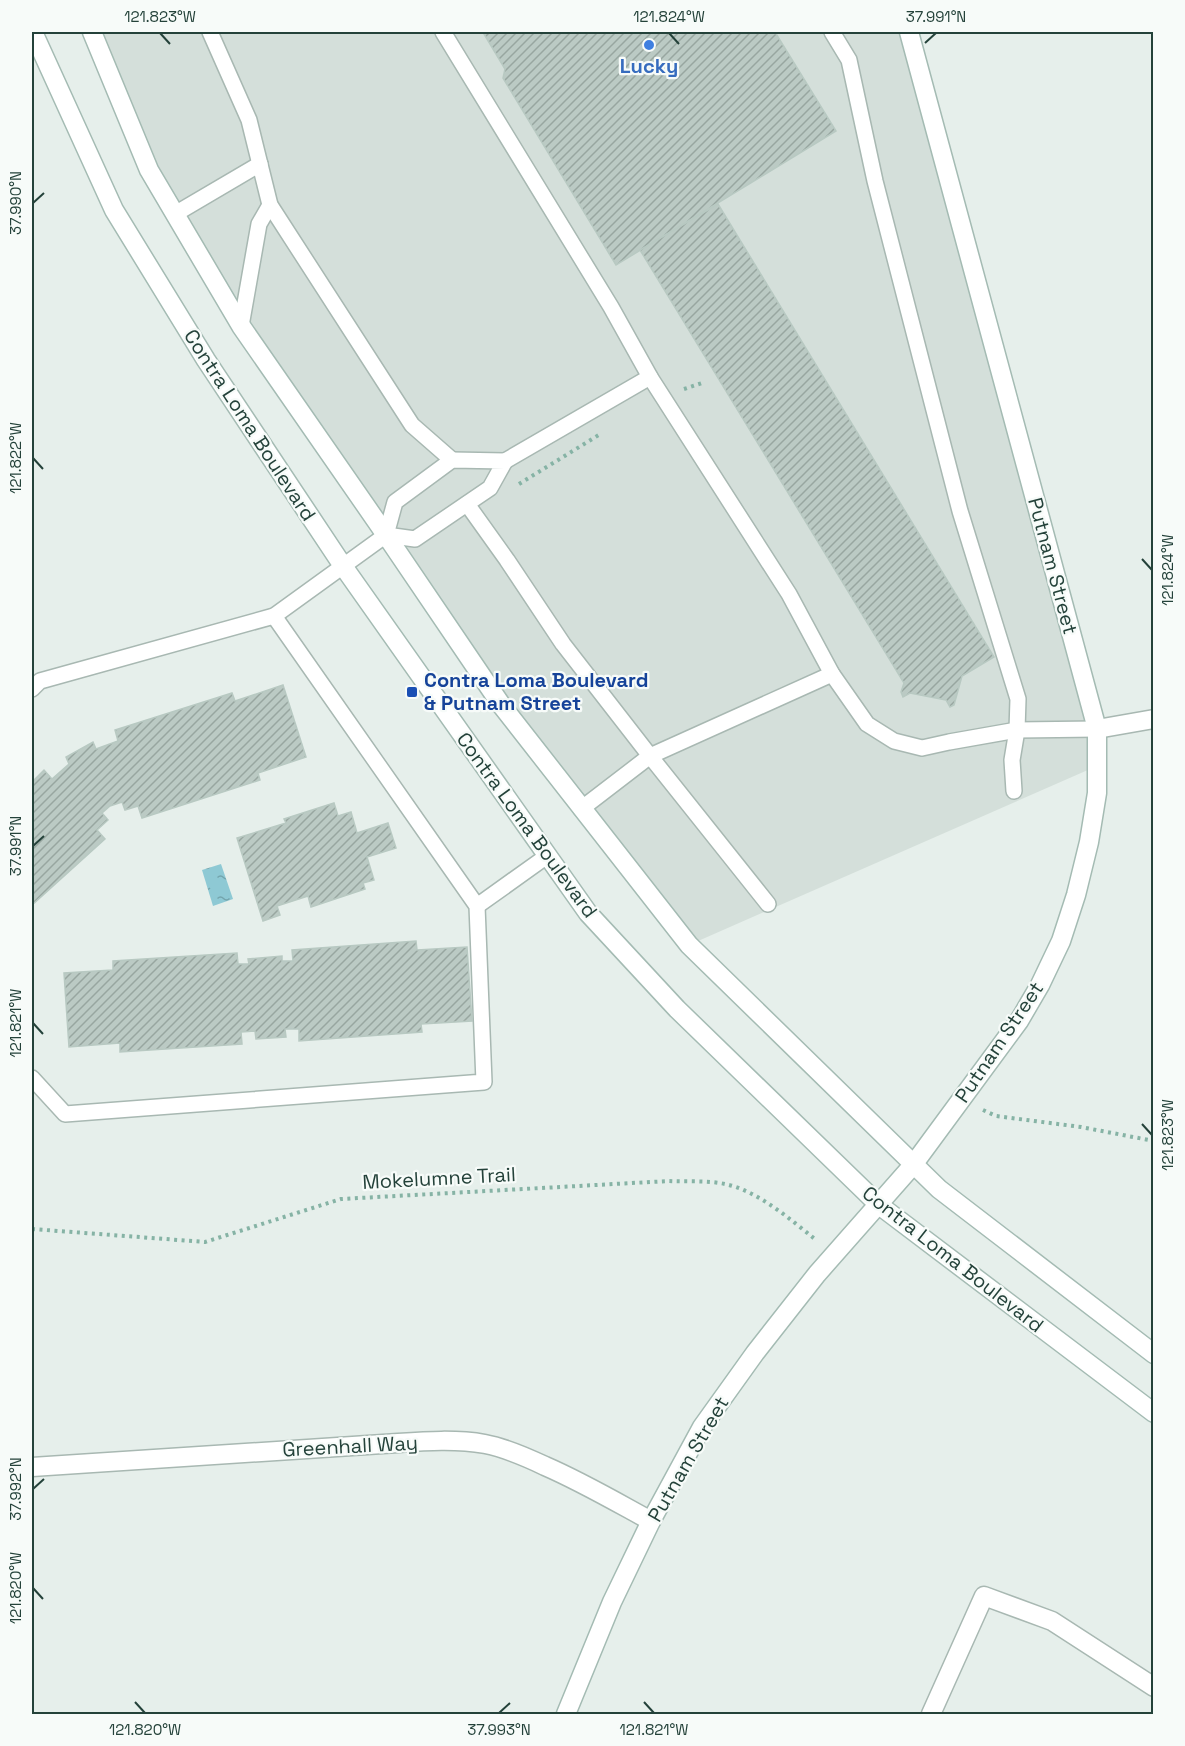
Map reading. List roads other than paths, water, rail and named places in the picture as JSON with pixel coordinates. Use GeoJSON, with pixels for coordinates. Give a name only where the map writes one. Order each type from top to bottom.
{"type":"FeatureCollection","features":[{"type":"Feature","properties":{"kind":"main road","name":"Contra Loma Boulevard"},"geometry":{"type":"LineString","coordinates":[[33,32],[114,210],[206,360],[343,566],[588,914],[677,1009],[879,1205],[1154,1413]]}},
{"type":"Feature","properties":{"kind":"main road"},"geometry":{"type":"LineString","coordinates":[[92,32],[149,170],[241,326],[502,706],[689,945],[939,1190],[1154,1354]]}},
{"type":"Feature","properties":{"kind":"main road","name":"Putnam Street"},"geometry":{"type":"LineString","coordinates":[[566,1714],[612,1602],[651,1521],[702,1427],[755,1353],[817,1274],[913,1165],[1019,1021],[1040,985],[1060,941],[1076,895],[1089,842],[1097,793],[1097,729],[909,32]]}},
{"type":"Feature","properties":{"kind":"main road"},"geometry":{"type":"LineString","coordinates":[[1097,729],[1154,719]]}},
{"type":"Feature","properties":{"kind":"main road","name":"Greenhall Way"},"geometry":{"type":"LineString","coordinates":[[32,1467],[398,1443],[462,1442],[484,1444],[532,1460],[574,1479],[651,1521]]}},
{"type":"Feature","properties":{"kind":"main road"},"geometry":{"type":"LineString","coordinates":[[931,1714],[984,1596],[1052,1621],[1154,1686]]}},
{"type":"Feature","properties":{"kind":"lane"},"geometry":{"type":"LineString","coordinates":[[210,32],[249,120],[270,205],[412,425],[452,460]]}},
{"type":"Feature","properties":{"kind":"lane"},"geometry":{"type":"LineString","coordinates":[[443,32],[611,306],[664,400],[789,594],[832,674],[867,724],[894,741],[922,748],[1017,730],[1097,729]]}},
{"type":"Feature","properties":{"kind":"lane"},"geometry":{"type":"LineString","coordinates":[[832,32],[849,60],[875,181],[960,511],[1018,699],[1017,730],[1012,760],[1014,790]]}},
{"type":"Feature","properties":{"kind":"lane"},"geometry":{"type":"LineString","coordinates":[[175,214],[260,164]]}},
{"type":"Feature","properties":{"kind":"lane"},"geometry":{"type":"LineString","coordinates":[[241,326],[259,224],[270,205]]}},
{"type":"Feature","properties":{"kind":"lane"},"geometry":{"type":"LineString","coordinates":[[386,535],[415,539],[490,488],[505,461],[650,377]]}},
{"type":"Feature","properties":{"kind":"lane"},"geometry":{"type":"LineString","coordinates":[[32,689],[40,681],[274,616],[386,535],[395,502],[452,460],[505,461]]}},
{"type":"Feature","properties":{"kind":"lane"},"geometry":{"type":"LineString","coordinates":[[466,504],[507,560],[563,644],[768,904]]}},
{"type":"Feature","properties":{"kind":"lane"},"geometry":{"type":"LineString","coordinates":[[32,1078],[65,1114],[484,1082],[477,906],[274,616]]}},
{"type":"Feature","properties":{"kind":"lane"},"geometry":{"type":"LineString","coordinates":[[581,809],[650,756],[832,674]]}},
{"type":"Feature","properties":{"kind":"lane"},"geometry":{"type":"LineString","coordinates":[[477,906],[548,856]]}},
{"type":"Feature","properties":{"kind":"water"},"geometry":{"type":"Polygon","coordinates":[[[221,864],[233,899],[213,906],[202,870],[221,864]]]}},
{"type":"Feature","properties":{"kind":"place","name":"Lucky"},"geometry":{"type":"Point","coordinates":[649,45]}},
{"type":"Feature","properties":{"kind":"place","name":"Contra Loma Boulevard & Putnam Street"},"geometry":{"type":"Point","coordinates":[412,692]}}]}
